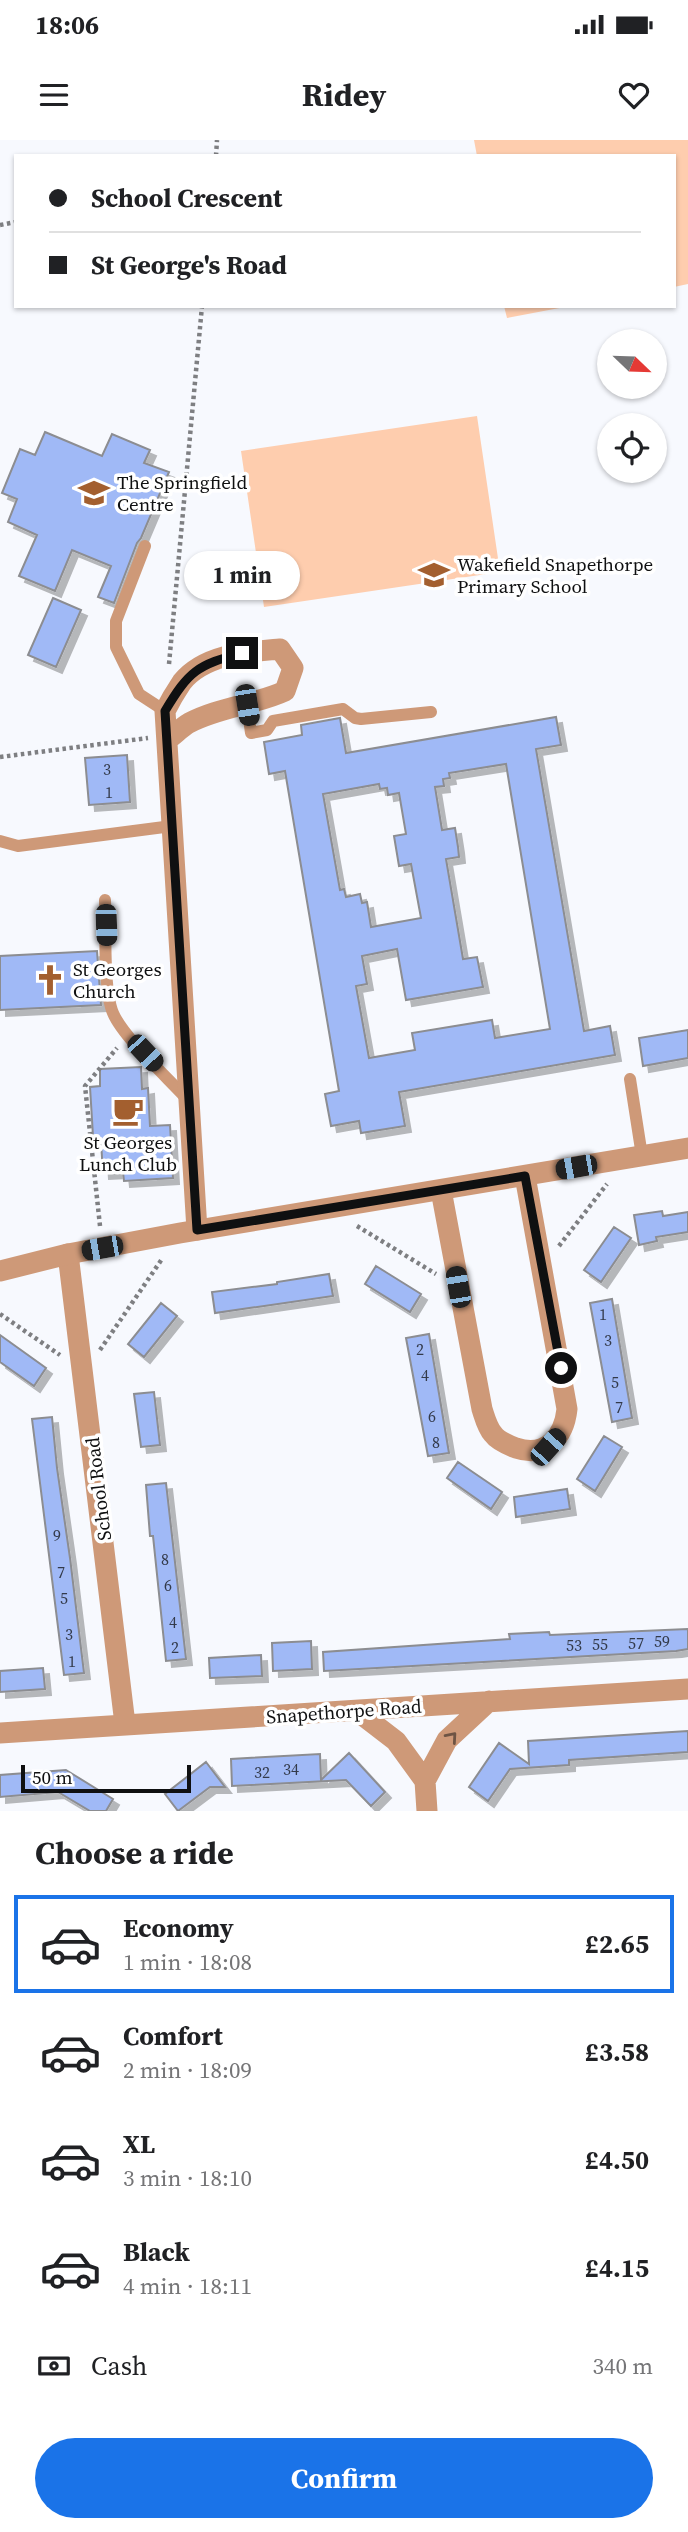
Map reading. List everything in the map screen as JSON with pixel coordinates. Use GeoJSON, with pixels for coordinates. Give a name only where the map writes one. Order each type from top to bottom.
{"type":"FeatureCollection","features":[{"type":"Feature","properties":{"kind":"street"},"geometry":{"type":"LineString","coordinates":[[167,738],[188,723],[264,701],[285,691],[293,668],[280,649],[242,653],[211,661],[184,680],[165,711],[197,1230]]}},
{"type":"Feature","properties":{"kind":"street"},"geometry":{"type":"LineString","coordinates":[[0,1271],[68,1254],[197,1230],[688,1148]]}},
{"type":"Feature","properties":{"kind":"street"},"geometry":{"type":"LineString","coordinates":[[441,1190],[487,1424],[494,1436],[506,1445],[532,1452],[548,1447],[559,1435],[566,1423],[567,1409],[525,1176]]}},
{"type":"Feature","properties":{"kind":"street","name":"School Road"},"geometry":{"type":"LineString","coordinates":[[68,1254],[125,1724]]}},
{"type":"Feature","properties":{"kind":"street","name":"Snapethorpe Road"},"geometry":{"type":"LineString","coordinates":[[0,1733],[688,1689]]}},
{"type":"Feature","properties":{"kind":"street"},"geometry":{"type":"LineString","coordinates":[[427,1811],[425,1781],[447,1740],[489,1701]]}},
{"type":"Feature","properties":{"kind":"street"},"geometry":{"type":"LineString","coordinates":[[357,1711],[396,1741],[425,1781]]}},
{"type":"Feature","properties":{"kind":"lane"},"geometry":{"type":"LineString","coordinates":[[145,546],[116,621],[116,648],[139,694],[165,711]]}},
{"type":"Feature","properties":{"kind":"lane"},"geometry":{"type":"LineString","coordinates":[[247,705],[251,733],[267,730],[273,721],[343,709],[361,719],[431,712]]}},
{"type":"Feature","properties":{"kind":"lane"},"geometry":{"type":"LineString","coordinates":[[0,841],[18,846],[172,826]]}},
{"type":"Feature","properties":{"kind":"lane"},"geometry":{"type":"LineString","coordinates":[[105,900],[109,999],[114,1014],[128,1035],[188,1100]]}},
{"type":"Feature","properties":{"kind":"lane"},"geometry":{"type":"LineString","coordinates":[[630,1079],[635,1157]]}},
{"type":"Feature","properties":{"kind":"path"},"geometry":{"type":"LineString","coordinates":[[169,666],[202,308]]}},
{"type":"Feature","properties":{"kind":"path"},"geometry":{"type":"LineString","coordinates":[[0,757],[167,738]]}},
{"type":"Feature","properties":{"kind":"path"},"geometry":{"type":"LineString","coordinates":[[102,1248],[85,1086],[128,1035]]}},
{"type":"Feature","properties":{"kind":"path"},"geometry":{"type":"LineString","coordinates":[[541,1268],[635,1157]]}},
{"type":"Feature","properties":{"kind":"path"},"geometry":{"type":"LineString","coordinates":[[330,1209],[458,1287]]}},
{"type":"Feature","properties":{"kind":"shaded area"},"geometry":{"type":"Polygon","coordinates":[[[474,140],[688,140],[688,284],[676,287],[676,154],[477,154],[474,140]]]}},
{"type":"Feature","properties":{"kind":"shaded area"},"geometry":{"type":"Polygon","coordinates":[[[504,308],[560,308],[507,318],[504,308]]]}},
{"type":"Feature","properties":{"kind":"shaded area"},"geometry":{"type":"Polygon","coordinates":[[[477,416],[500,572],[264,607],[241,451],[477,416]]]}},
{"type":"Feature","properties":{"kind":"building"},"geometry":{"type":"Polygon","coordinates":[[[45,432],[102,456],[112,434],[150,450],[144,463],[169,472],[114,603],[98,597],[111,566],[72,550],[55,591],[19,576],[37,535],[8,522],[17,499],[2,493],[20,449],[35,455],[45,432]]]}},
{"type":"Feature","properties":{"kind":"building"},"geometry":{"type":"Polygon","coordinates":[[[53,598],[81,610],[56,667],[28,655],[53,598]]]}},
{"type":"Feature","properties":{"kind":"building"},"geometry":{"type":"Polygon","coordinates":[[[556,717],[561,745],[536,749],[584,1031],[610,1026],[615,1055],[399,1092],[405,1126],[361,1133],[359,1121],[331,1126],[325,1094],[339,1091],[285,771],[269,774],[264,742],[302,735],[301,725],[340,718],[346,753],[556,717]],[[506,764],[449,773],[450,778],[443,779],[444,786],[435,787],[442,830],[455,828],[459,857],[446,859],[463,959],[477,957],[483,987],[406,1000],[397,949],[362,956],[367,984],[356,986],[369,1058],[415,1050],[412,1033],[492,1020],[495,1038],[550,1029],[506,764]],[[379,784],[323,794],[340,890],[344,889],[346,897],[360,894],[362,903],[367,902],[371,927],[421,918],[411,864],[399,866],[394,836],[406,834],[399,793],[388,795],[387,788],[380,789],[379,784]]]}},
{"type":"Feature","properties":{"kind":"building"},"geometry":{"type":"Polygon","coordinates":[[[127,755],[130,802],[89,805],[85,758],[127,755]]]}},
{"type":"Feature","properties":{"kind":"building","name":"St Georges Church"},"geometry":{"type":"Polygon","coordinates":[[[97,951],[101,1005],[0,1010],[0,956],[97,951]]]}},
{"type":"Feature","properties":{"kind":"building"},"geometry":{"type":"Polygon","coordinates":[[[688,1030],[688,1058],[643,1066],[639,1038],[688,1030]]]}},
{"type":"Feature","properties":{"kind":"building"},"geometry":{"type":"Polygon","coordinates":[[[141,1067],[142,1089],[148,1088],[150,1126],[170,1125],[173,1178],[124,1181],[123,1172],[103,1173],[101,1142],[93,1136],[90,1087],[100,1086],[100,1069],[141,1067]]]}},
{"type":"Feature","properties":{"kind":"building"},"geometry":{"type":"Polygon","coordinates":[[[662,1211],[663,1216],[688,1212],[688,1232],[656,1237],[657,1241],[639,1245],[634,1215],[662,1211]]]}},
{"type":"Feature","properties":{"kind":"building"},"geometry":{"type":"Polygon","coordinates":[[[614,1227],[631,1238],[601,1282],[584,1270],[614,1227]]]}},
{"type":"Feature","properties":{"kind":"building"},"geometry":{"type":"Polygon","coordinates":[[[376,1266],[421,1294],[410,1312],[365,1284],[376,1266]]]}},
{"type":"Feature","properties":{"kind":"building"},"geometry":{"type":"Polygon","coordinates":[[[329,1274],[333,1296],[215,1313],[212,1292],[329,1274]]]}},
{"type":"Feature","properties":{"kind":"building"},"geometry":{"type":"Polygon","coordinates":[[[612,1299],[632,1418],[612,1422],[590,1303],[612,1299]]]}},
{"type":"Feature","properties":{"kind":"building"},"geometry":{"type":"Polygon","coordinates":[[[161,1303],[177,1316],[144,1357],[128,1344],[161,1303]]]}},
{"type":"Feature","properties":{"kind":"building"},"geometry":{"type":"Polygon","coordinates":[[[429,1334],[449,1453],[428,1456],[406,1338],[429,1334]]]}},
{"type":"Feature","properties":{"kind":"building"},"geometry":{"type":"Polygon","coordinates":[[[0,1335],[46,1368],[34,1386],[0,1362],[0,1335]]]}},
{"type":"Feature","properties":{"kind":"building"},"geometry":{"type":"Polygon","coordinates":[[[154,1392],[160,1445],[141,1447],[134,1394],[154,1392]]]}},
{"type":"Feature","properties":{"kind":"building"},"geometry":{"type":"Polygon","coordinates":[[[52,1417],[84,1673],[64,1675],[32,1419],[52,1417]]]}},
{"type":"Feature","properties":{"kind":"building"},"geometry":{"type":"Polygon","coordinates":[[[604,1436],[622,1447],[595,1491],[577,1479],[604,1436]]]}},
{"type":"Feature","properties":{"kind":"building"},"geometry":{"type":"Polygon","coordinates":[[[458,1462],[502,1492],[491,1509],[447,1478],[458,1462]]]}},
{"type":"Feature","properties":{"kind":"building"},"geometry":{"type":"Polygon","coordinates":[[[166,1483],[186,1659],[166,1661],[146,1485],[166,1483]]]}},
{"type":"Feature","properties":{"kind":"building"},"geometry":{"type":"Polygon","coordinates":[[[567,1489],[570,1509],[516,1517],[514,1497],[567,1489]]]}},
{"type":"Feature","properties":{"kind":"building"},"geometry":{"type":"Polygon","coordinates":[[[688,1629],[688,1649],[676,1651],[324,1671],[323,1652],[510,1639],[509,1634],[549,1632],[550,1635],[688,1629]]]}},
{"type":"Feature","properties":{"kind":"building"},"geometry":{"type":"Polygon","coordinates":[[[311,1641],[312,1669],[273,1671],[272,1643],[311,1641]]]}},
{"type":"Feature","properties":{"kind":"building"},"geometry":{"type":"Polygon","coordinates":[[[261,1655],[262,1676],[210,1678],[209,1658],[261,1655]]]}},
{"type":"Feature","properties":{"kind":"building"},"geometry":{"type":"Polygon","coordinates":[[[43,1668],[45,1689],[0,1692],[0,1671],[43,1668]]]}},
{"type":"Feature","properties":{"kind":"building"},"geometry":{"type":"Polygon","coordinates":[[[688,1731],[688,1752],[569,1760],[569,1765],[510,1769],[488,1801],[469,1787],[499,1743],[529,1764],[528,1741],[688,1731]]]}},
{"type":"Feature","properties":{"kind":"building"},"geometry":{"type":"Polygon","coordinates":[[[349,1753],[385,1792],[371,1806],[346,1780],[232,1786],[231,1759],[320,1754],[321,1780],[349,1753]]]}},
{"type":"Feature","properties":{"kind":"building"},"geometry":{"type":"Polygon","coordinates":[[[206,1762],[225,1787],[210,1787],[178,1811],[165,1794],[206,1762]]]}},
{"type":"Feature","properties":{"kind":"building"},"geometry":{"type":"Polygon","coordinates":[[[66,1770],[113,1799],[106,1811],[90,1811],[58,1792],[0,1797],[0,1775],[66,1770]]]}},
{"type":"Feature","properties":{"kind":"place","name":"The Springfield Centre"},"geometry":{"type":"Point","coordinates":[94,493]}},
{"type":"Feature","properties":{"kind":"place","name":"Wakefield Snapethorpe Primary School"},"geometry":{"type":"Point","coordinates":[434,575]}},
{"type":"Feature","properties":{"kind":"place","name":"St Georges Church"},"geometry":{"type":"Point","coordinates":[50,980]}},
{"type":"Feature","properties":{"kind":"place","name":"St Georges Lunch Club"},"geometry":{"type":"Point","coordinates":[128,1111]}},
{"type":"Feature","properties":{"kind":"route"},"geometry":{"type":"LineString","coordinates":[[242,653],[211,661],[184,680],[165,711],[197,1230],[525,1176],[561,1368]]}}]}
